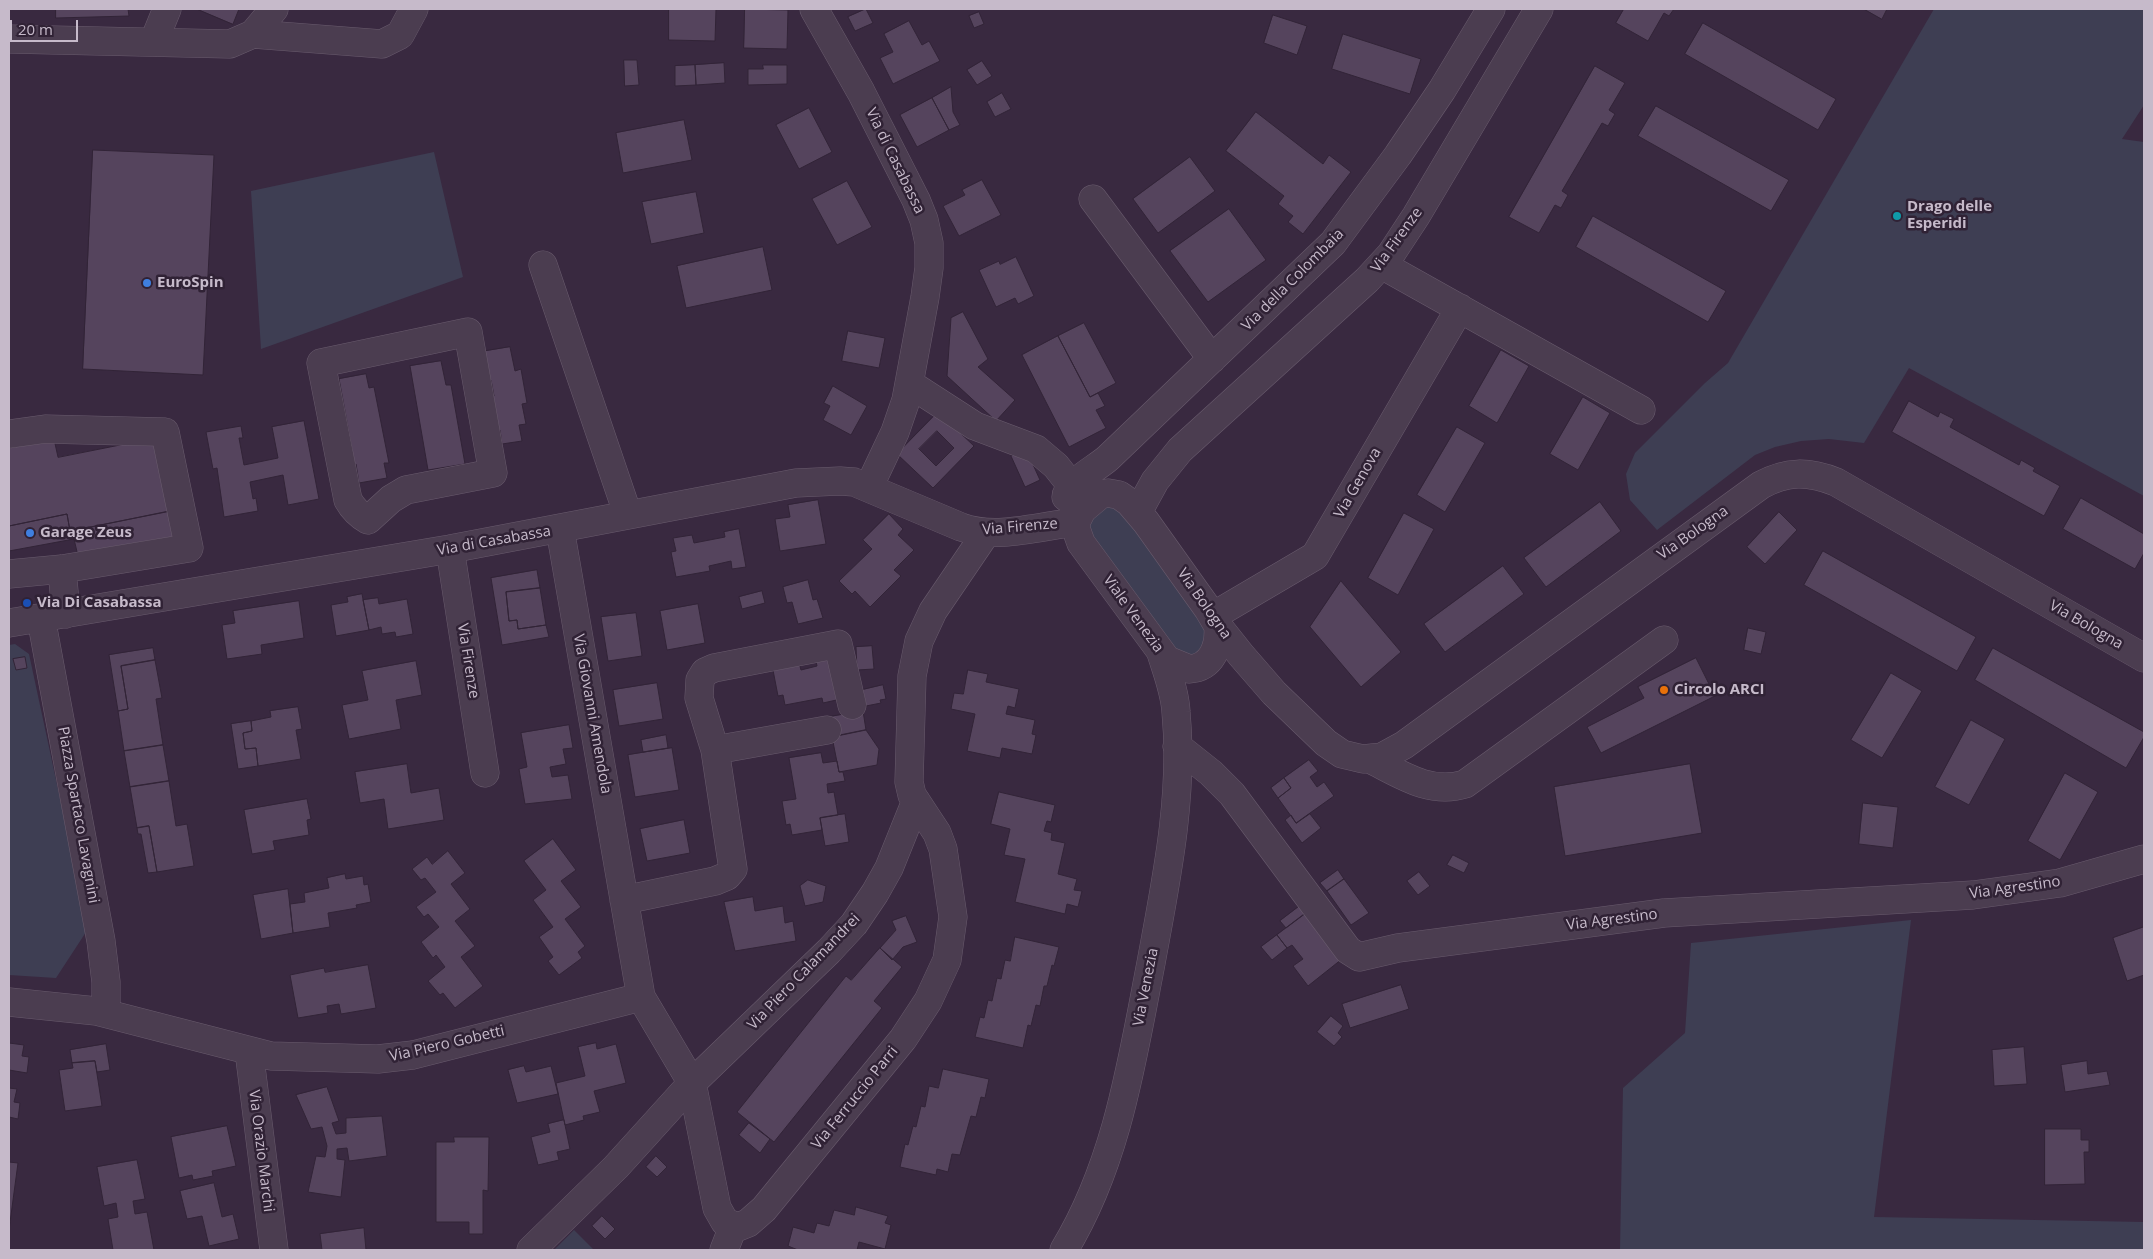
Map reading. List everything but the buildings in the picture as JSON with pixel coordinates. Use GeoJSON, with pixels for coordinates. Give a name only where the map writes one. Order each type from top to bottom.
{"type":"FeatureCollection","features":[{"type":"Feature","properties":{"kind":"street"},"geometry":{"type":"LineString","coordinates":[[154,41],[167,9]]}},
{"type":"Feature","properties":{"kind":"street"},"geometry":{"type":"LineString","coordinates":[[9,39],[230,44],[246,39],[253,34],[274,9]]}},
{"type":"Feature","properties":{"kind":"street"},"geometry":{"type":"LineString","coordinates":[[253,34],[382,44],[400,35],[414,9]]}},
{"type":"Feature","properties":{"kind":"street","name":"Via di Casabassa"},"geometry":{"type":"LineString","coordinates":[[9,623],[374,563],[796,483],[847,481],[869,487],[895,432],[910,384],[929,268],[928,243],[924,220],[860,92],[814,9]]}},
{"type":"Feature","properties":{"kind":"street","name":"Via della Colombaia"},"geometry":{"type":"LineString","coordinates":[[1071,485],[1108,458],[1325,252],[1346,227],[1442,90],[1491,9]]}},
{"type":"Feature","properties":{"kind":"street","name":"Via Firenze"},"geometry":{"type":"LineString","coordinates":[[1138,512],[1155,482],[1180,450],[1382,264],[1416,216],[1539,9]]}},
{"type":"Feature","properties":{"kind":"street"},"geometry":{"type":"LineString","coordinates":[[1093,200],[1212,359]]}},
{"type":"Feature","properties":{"kind":"street"},"geometry":{"type":"LineString","coordinates":[[543,264],[628,515]]}},
{"type":"Feature","properties":{"kind":"street"},"geometry":{"type":"LineString","coordinates":[[1382,264],[1641,410]]}},
{"type":"Feature","properties":{"kind":"street","name":"Via Genova"},"geometry":{"type":"LineString","coordinates":[[1215,621],[1315,556],[1460,308]]}},
{"type":"Feature","properties":{"kind":"street"},"geometry":{"type":"LineString","coordinates":[[368,520],[390,499],[406,490],[493,473],[468,332],[321,363],[348,500],[355,511],[368,520],[374,563]]}},
{"type":"Feature","properties":{"kind":"street"},"geometry":{"type":"LineString","coordinates":[[910,384],[975,426],[1036,449],[1056,466],[1071,485],[1066,497],[1079,516]]}},
{"type":"Feature","properties":{"kind":"street"},"geometry":{"type":"LineString","coordinates":[[9,434],[45,429],[165,432],[189,548],[62,569],[9,574]]}},
{"type":"Feature","properties":{"kind":"street","name":"Via Firenze"},"geometry":{"type":"LineString","coordinates":[[869,487],[961,528],[986,533],[1079,516],[1097,497],[1108,493],[1180,450]]}},
{"type":"Feature","properties":{"kind":"street","name":"Via Bologna"},"geometry":{"type":"LineString","coordinates":[[1138,512],[1215,621],[1274,693],[1331,748],[1350,756],[1370,759],[1388,754],[1404,745],[1761,484],[1792,474],[1811,474],[1836,482],[2144,658]]}},
{"type":"Feature","properties":{"kind":"street"},"geometry":{"type":"LineString","coordinates":[[1108,493],[1118,495],[1138,512]]}},
{"type":"Feature","properties":{"kind":"street","name":"Viale Venezia"},"geometry":{"type":"LineString","coordinates":[[1079,516],[1076,529],[1081,543],[1160,653],[1179,667],[1189,669],[1202,665]]}},
{"type":"Feature","properties":{"kind":"street","name":"Via Giovanni Amendola"},"geometry":{"type":"LineString","coordinates":[[560,529],[641,996]]}},
{"type":"Feature","properties":{"kind":"street"},"geometry":{"type":"LineString","coordinates":[[916,801],[910,788],[908,774],[912,676],[915,654],[929,618],[986,533]]}},
{"type":"Feature","properties":{"kind":"street","name":"Via Firenze"},"geometry":{"type":"LineString","coordinates":[[450,549],[485,773]]}},
{"type":"Feature","properties":{"kind":"street","name":"Piazza Spartaco Lavagnini"},"geometry":{"type":"LineString","coordinates":[[62,569],[53,616],[101,942],[106,982],[106,1013]]}},
{"type":"Feature","properties":{"kind":"street"},"geometry":{"type":"LineString","coordinates":[[1202,665],[1213,656],[1217,646],[1215,621]]}},
{"type":"Feature","properties":{"kind":"street"},"geometry":{"type":"LineString","coordinates":[[1370,759],[1418,783],[1449,788],[1465,784],[1664,640]]}},
{"type":"Feature","properties":{"kind":"street"},"geometry":{"type":"LineString","coordinates":[[624,900],[715,881],[731,873],[733,859],[714,744],[702,708],[699,685],[702,675],[714,668],[838,644],[852,705]]}},
{"type":"Feature","properties":{"kind":"street","name":"Via Venezia"},"geometry":{"type":"LineString","coordinates":[[1064,1250],[1086,1210],[1114,1138],[1128,1080],[1168,870],[1175,801],[1176,711],[1160,653]]}},
{"type":"Feature","properties":{"kind":"street","name":"Via Bologna"},"geometry":{"type":"LineString","coordinates":[[1202,665],[1241,672],[1274,693]]}},
{"type":"Feature","properties":{"kind":"street","name":"Via Venezia"},"geometry":{"type":"LineString","coordinates":[[1176,711],[1184,691],[1202,665]]}},
{"type":"Feature","properties":{"kind":"street"},"geometry":{"type":"LineString","coordinates":[[714,744],[827,730]]}},
{"type":"Feature","properties":{"kind":"street","name":"Via Agrestino"},"geometry":{"type":"LineString","coordinates":[[1176,746],[1211,773],[1232,794],[1348,950],[1358,957],[1398,948],[1664,913],[1973,895],[2016,890],[2086,876],[2144,859]]}},
{"type":"Feature","properties":{"kind":"street","name":"Via Piero Calamandrei"},"geometry":{"type":"LineString","coordinates":[[531,1250],[616,1167],[692,1083],[829,951],[854,924],[883,880],[916,801]]}},
{"type":"Feature","properties":{"kind":"street","name":"Via Ferruccio Parri"},"geometry":{"type":"LineString","coordinates":[[692,1083],[717,1208],[728,1238],[743,1225],[756,1218],[903,1039],[928,1001],[942,972],[952,928],[951,894],[940,842],[916,801]]}},
{"type":"Feature","properties":{"kind":"street"},"geometry":{"type":"LineString","coordinates":[[641,996],[692,1083]]}},
{"type":"Feature","properties":{"kind":"street","name":"Via Piero Gobetti"},"geometry":{"type":"LineString","coordinates":[[249,1051],[286,1057],[394,1058],[432,1051],[641,996]]}},
{"type":"Feature","properties":{"kind":"street"},"geometry":{"type":"LineString","coordinates":[[9,1002],[73,1007],[106,1013],[249,1051]]}},
{"type":"Feature","properties":{"kind":"street","name":"Via Orazio Marchi"},"geometry":{"type":"LineString","coordinates":[[249,1051],[274,1250]]}},
{"type":"Feature","properties":{"kind":"shaded area"},"geometry":{"type":"Polygon","coordinates":[[[1934,9],[2144,9],[2144,105],[2122,139],[2144,142],[2144,496],[1909,368],[1864,443],[1829,439],[1801,441],[1775,447],[1755,455],[1657,530],[1630,500],[1626,474],[1635,453],[1705,383],[1728,363],[1934,9]]]}},
{"type":"Feature","properties":{"kind":"shaded area"},"geometry":{"type":"Polygon","coordinates":[[[434,152],[463,277],[261,349],[251,191],[434,152]]]}},
{"type":"Feature","properties":{"kind":"shaded area"},"geometry":{"type":"Polygon","coordinates":[[[1113,506],[1121,509],[1211,630],[1198,656],[1180,656],[1087,533],[1090,517],[1103,507],[1113,506]]]}},
{"type":"Feature","properties":{"kind":"shaded area"},"geometry":{"type":"Polygon","coordinates":[[[15,644],[29,654],[88,929],[56,978],[9,975],[9,645],[15,644]]]}},
{"type":"Feature","properties":{"kind":"shaded area"},"geometry":{"type":"Polygon","coordinates":[[[1911,920],[1874,1217],[2144,1222],[2144,1250],[1620,1250],[1623,1088],[1685,1033],[1691,943],[1911,920]]]}},
{"type":"Feature","properties":{"kind":"shaded area"},"geometry":{"type":"Polygon","coordinates":[[[574,1230],[594,1250],[554,1250],[574,1230]]]}},
{"type":"Feature","properties":{"kind":"place","name":"Drago delle Esperidi"},"geometry":{"type":"Point","coordinates":[1897,216]}},
{"type":"Feature","properties":{"kind":"place","name":"EuroSpin"},"geometry":{"type":"Point","coordinates":[147,283]}},
{"type":"Feature","properties":{"kind":"place","name":"Garage Zeus"},"geometry":{"type":"Point","coordinates":[30,533]}},
{"type":"Feature","properties":{"kind":"place","name":"Via Di Casabassa"},"geometry":{"type":"Point","coordinates":[27,603]}},
{"type":"Feature","properties":{"kind":"place","name":"Circolo ARCI"},"geometry":{"type":"Point","coordinates":[1664,690]}}]}
